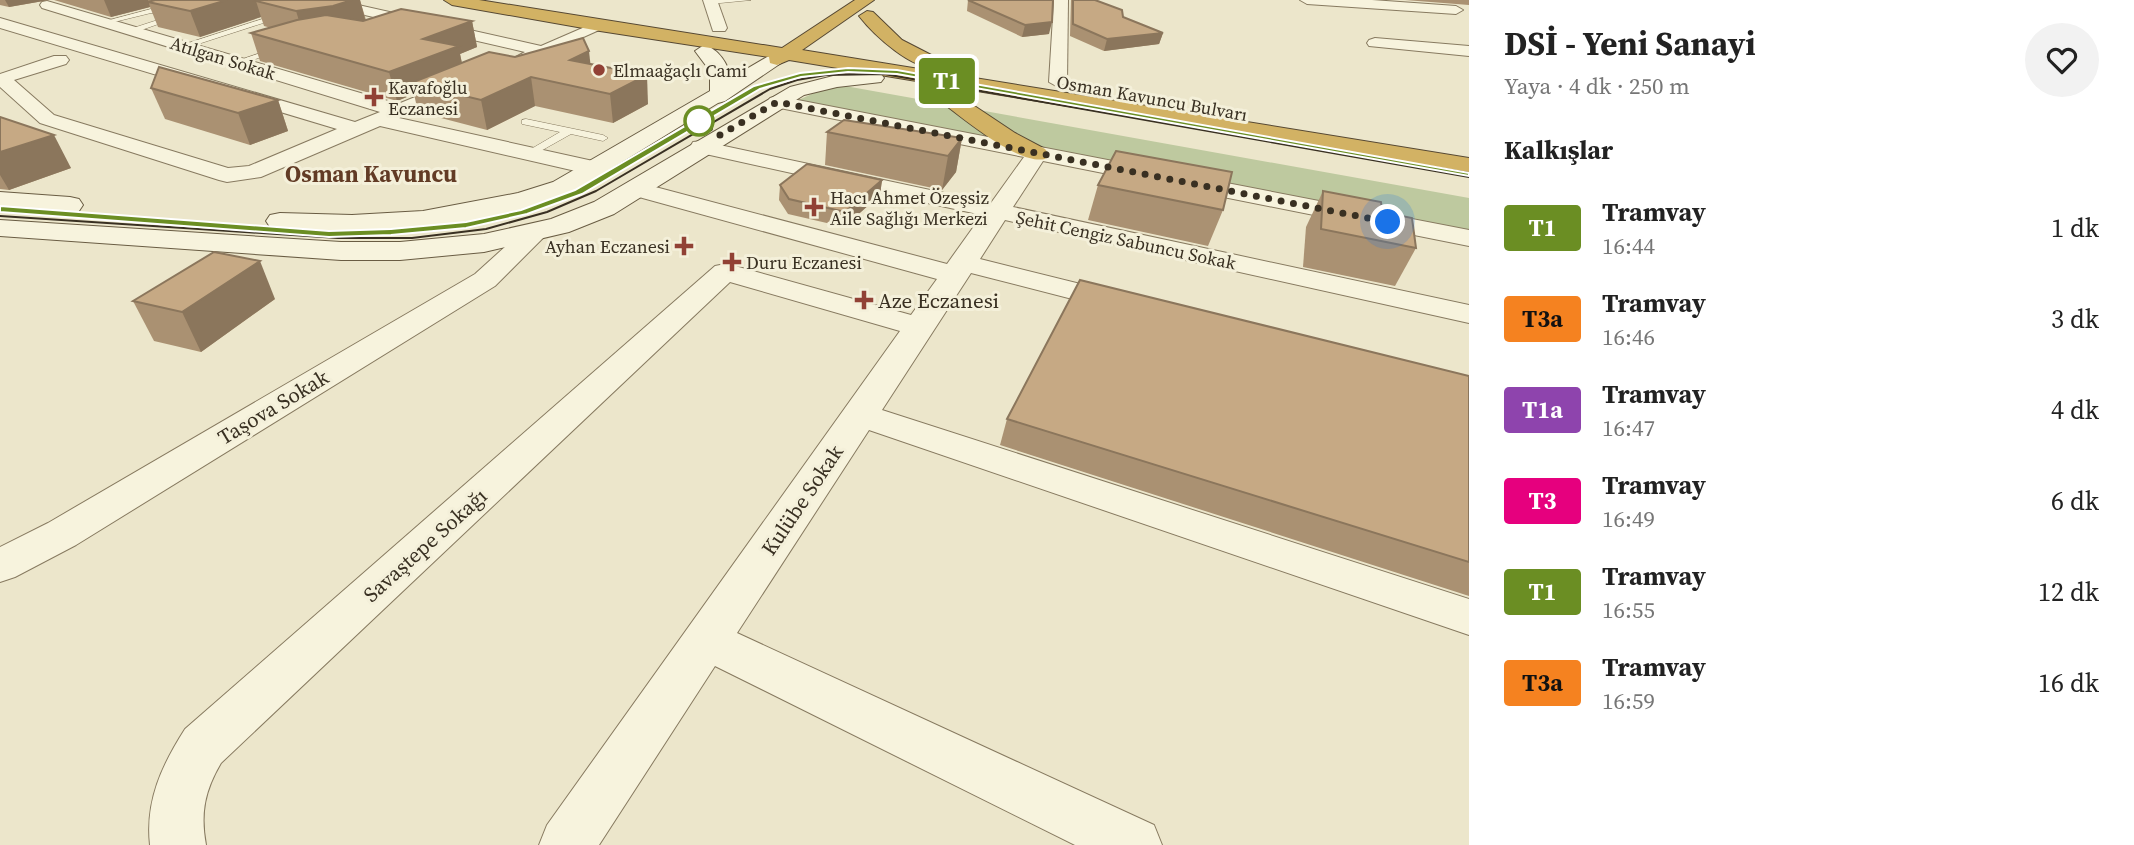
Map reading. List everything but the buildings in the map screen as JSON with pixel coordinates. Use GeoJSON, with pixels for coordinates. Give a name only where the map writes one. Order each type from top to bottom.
{"type":"FeatureCollection","features":[{"type":"Feature","properties":{"kind":"highway","name":"Osman Kavuncu Bulvarı"},"geometry":{"type":"LineString","coordinates":[[452,0],[780,58],[821,52],[932,63],[1469,152]]}},
{"type":"Feature","properties":{"kind":"highway","name":"Osman Kavuncu Bulvarı"},"geometry":{"type":"LineString","coordinates":[[544,0],[754,32],[821,52],[902,71],[1469,165]]}},
{"type":"Feature","properties":{"kind":"highway"},"geometry":{"type":"LineString","coordinates":[[788,29],[866,11],[897,44],[932,63]]}},
{"type":"Feature","properties":{"kind":"highway"},"geometry":{"type":"LineString","coordinates":[[847,14],[821,52],[874,78],[1469,186]]}},
{"type":"Feature","properties":{"kind":"highway"},"geometry":{"type":"LineString","coordinates":[[608,27],[648,42],[704,51],[780,58]]}},
{"type":"Feature","properties":{"kind":"highway"},"geometry":{"type":"LineString","coordinates":[[939,91],[1007,138],[1037,154]]}},
{"type":"Feature","properties":{"kind":"street","name":"Atılgan Sokak"},"geometry":{"type":"LineString","coordinates":[[67,0],[41,6],[106,22],[399,111]]}},
{"type":"Feature","properties":{"kind":"street"},"geometry":{"type":"LineString","coordinates":[[1058,82],[1061,0]]}},
{"type":"Feature","properties":{"kind":"street"},"geometry":{"type":"LineString","coordinates":[[1307,0],[1456,10]]}},
{"type":"Feature","properties":{"kind":"street"},"geometry":{"type":"LineString","coordinates":[[1443,0],[1469,19]]}},
{"type":"Feature","properties":{"kind":"street"},"geometry":{"type":"LineString","coordinates":[[710,1],[719,28]]}},
{"type":"Feature","properties":{"kind":"street"},"geometry":{"type":"LineString","coordinates":[[319,3],[395,18],[418,27],[542,51]]}},
{"type":"Feature","properties":{"kind":"street"},"geometry":{"type":"LineString","coordinates":[[4,17],[356,129]]}},
{"type":"Feature","properties":{"kind":"street"},"geometry":{"type":"LineString","coordinates":[[60,60],[10,75],[4,80],[47,119],[220,175],[253,172],[542,51],[608,27]]}},
{"type":"Feature","properties":{"kind":"street"},"geometry":{"type":"LineString","coordinates":[[1375,43],[1469,51]]}},
{"type":"Feature","properties":{"kind":"street"},"geometry":{"type":"LineString","coordinates":[[704,51],[715,59],[723,77],[718,97]]}},
{"type":"Feature","properties":{"kind":"street"},"geometry":{"type":"LineString","coordinates":[[251,219],[367,225],[440,219],[493,209],[541,195],[562,187],[780,58]]}},
{"type":"Feature","properties":{"kind":"street"},"geometry":{"type":"LineString","coordinates":[[0,228],[372,252],[457,247],[536,232],[583,217],[636,189],[797,91],[837,81],[874,78]]}},
{"type":"Feature","properties":{"kind":"street"},"geometry":{"type":"LineString","coordinates":[[777,102],[1469,238]]}},
{"type":"Feature","properties":{"kind":"street"},"geometry":{"type":"LineString","coordinates":[[379,120],[593,168]]}},
{"type":"Feature","properties":{"kind":"street","name":"Şehit Cengiz Sabuncu Sokak"},"geometry":{"type":"LineString","coordinates":[[701,147],[1469,314]]}},
{"type":"Feature","properties":{"kind":"street","name":"Kulübe Sokak"},"geometry":{"type":"LineString","coordinates":[[567,845],[1037,154]]}},
{"type":"Feature","properties":{"kind":"street"},"geometry":{"type":"LineString","coordinates":[[636,189],[959,269],[1149,309]]}},
{"type":"Feature","properties":{"kind":"street"},"geometry":{"type":"LineString","coordinates":[[0,200],[97,207]]}},
{"type":"Feature","properties":{"kind":"street","name":"Taşova Sokak"},"geometry":{"type":"LineString","coordinates":[[0,566],[62,534],[485,279],[536,232]]}},
{"type":"Feature","properties":{"kind":"street","name":"Savaştepe Sokağı"},"geometry":{"type":"LineString","coordinates":[[178,845],[174,822],[177,797],[187,771],[203,746],[725,272],[919,327]]}},
{"type":"Feature","properties":{"kind":"street"},"geometry":{"type":"LineString","coordinates":[[860,415],[1469,617]]}},
{"type":"Feature","properties":{"kind":"street"},"geometry":{"type":"LineString","coordinates":[[706,640],[1133,845]]}},
{"type":"Feature","properties":{"kind":"lane"},"geometry":{"type":"LineString","coordinates":[[710,1],[745,0]]}},
{"type":"Feature","properties":{"kind":"lane"},"geometry":{"type":"LineString","coordinates":[[183,46],[289,13],[267,9]]}},
{"type":"Feature","properties":{"kind":"lane"},"geometry":{"type":"LineString","coordinates":[[106,22],[151,11],[189,15]]}},
{"type":"Feature","properties":{"kind":"lane"},"geometry":{"type":"LineString","coordinates":[[133,30],[180,15]]}},
{"type":"Feature","properties":{"kind":"lane"},"geometry":{"type":"LineString","coordinates":[[372,25],[395,18]]}},
{"type":"Feature","properties":{"kind":"lane"},"geometry":{"type":"LineString","coordinates":[[247,26],[270,32]]}},
{"type":"Feature","properties":{"kind":"lane"},"geometry":{"type":"LineString","coordinates":[[238,62],[291,46]]}},
{"type":"Feature","properties":{"kind":"lane"},"geometry":{"type":"LineString","coordinates":[[526,122],[603,138]]}},
{"type":"Feature","properties":{"kind":"lane"},"geometry":{"type":"LineString","coordinates":[[530,154],[569,131]]}},
{"type":"Feature","properties":{"kind":"green space"},"geometry":{"type":"Polygon","coordinates":[[[834,84],[1469,198],[1469,234],[794,102],[834,84]]]}},
{"type":"Feature","properties":{"kind":"tram line","name":"T1"},"geometry":{"type":"LineString","coordinates":[[0,209],[329,234],[466,225],[523,212],[579,192],[757,87],[800,75],[848,70],[897,72],[1469,173]]}},
{"type":"Feature","properties":{"kind":"tram line"},"geometry":{"type":"LineString","coordinates":[[0,216],[338,238],[412,238],[486,229],[547,212],[596,191],[770,89],[797,80],[826,75],[884,74],[1469,177]]}},
{"type":"Feature","properties":{"kind":"place","name":"Elmaağaçlı Cami"},"geometry":{"type":"Point","coordinates":[599,70]}},
{"type":"Feature","properties":{"kind":"place","name":"Kavafoğlu Eczanesi"},"geometry":{"type":"Point","coordinates":[374,97]}},
{"type":"Feature","properties":{"kind":"place","name":"Hacı Ahmet Özeşsiz Aile Sağlığı Merkezi"},"geometry":{"type":"Point","coordinates":[814,207]}},
{"type":"Feature","properties":{"kind":"place","name":"Ayhan Eczanesi"},"geometry":{"type":"Point","coordinates":[684,246]}},
{"type":"Feature","properties":{"kind":"place","name":"Duru Eczanesi"},"geometry":{"type":"Point","coordinates":[732,262]}},
{"type":"Feature","properties":{"kind":"place","name":"Aze Eczanesi"},"geometry":{"type":"Point","coordinates":[864,300]}},
{"type":"Feature","properties":{"kind":"district","name":"Osman Kavuncu"},"geometry":{"type":"Point","coordinates":[371,174]}},
{"type":"Feature","properties":{"kind":"route"},"geometry":{"type":"LineString","coordinates":[[699,121],[720,135],[777,102],[1388,222]]}}]}
